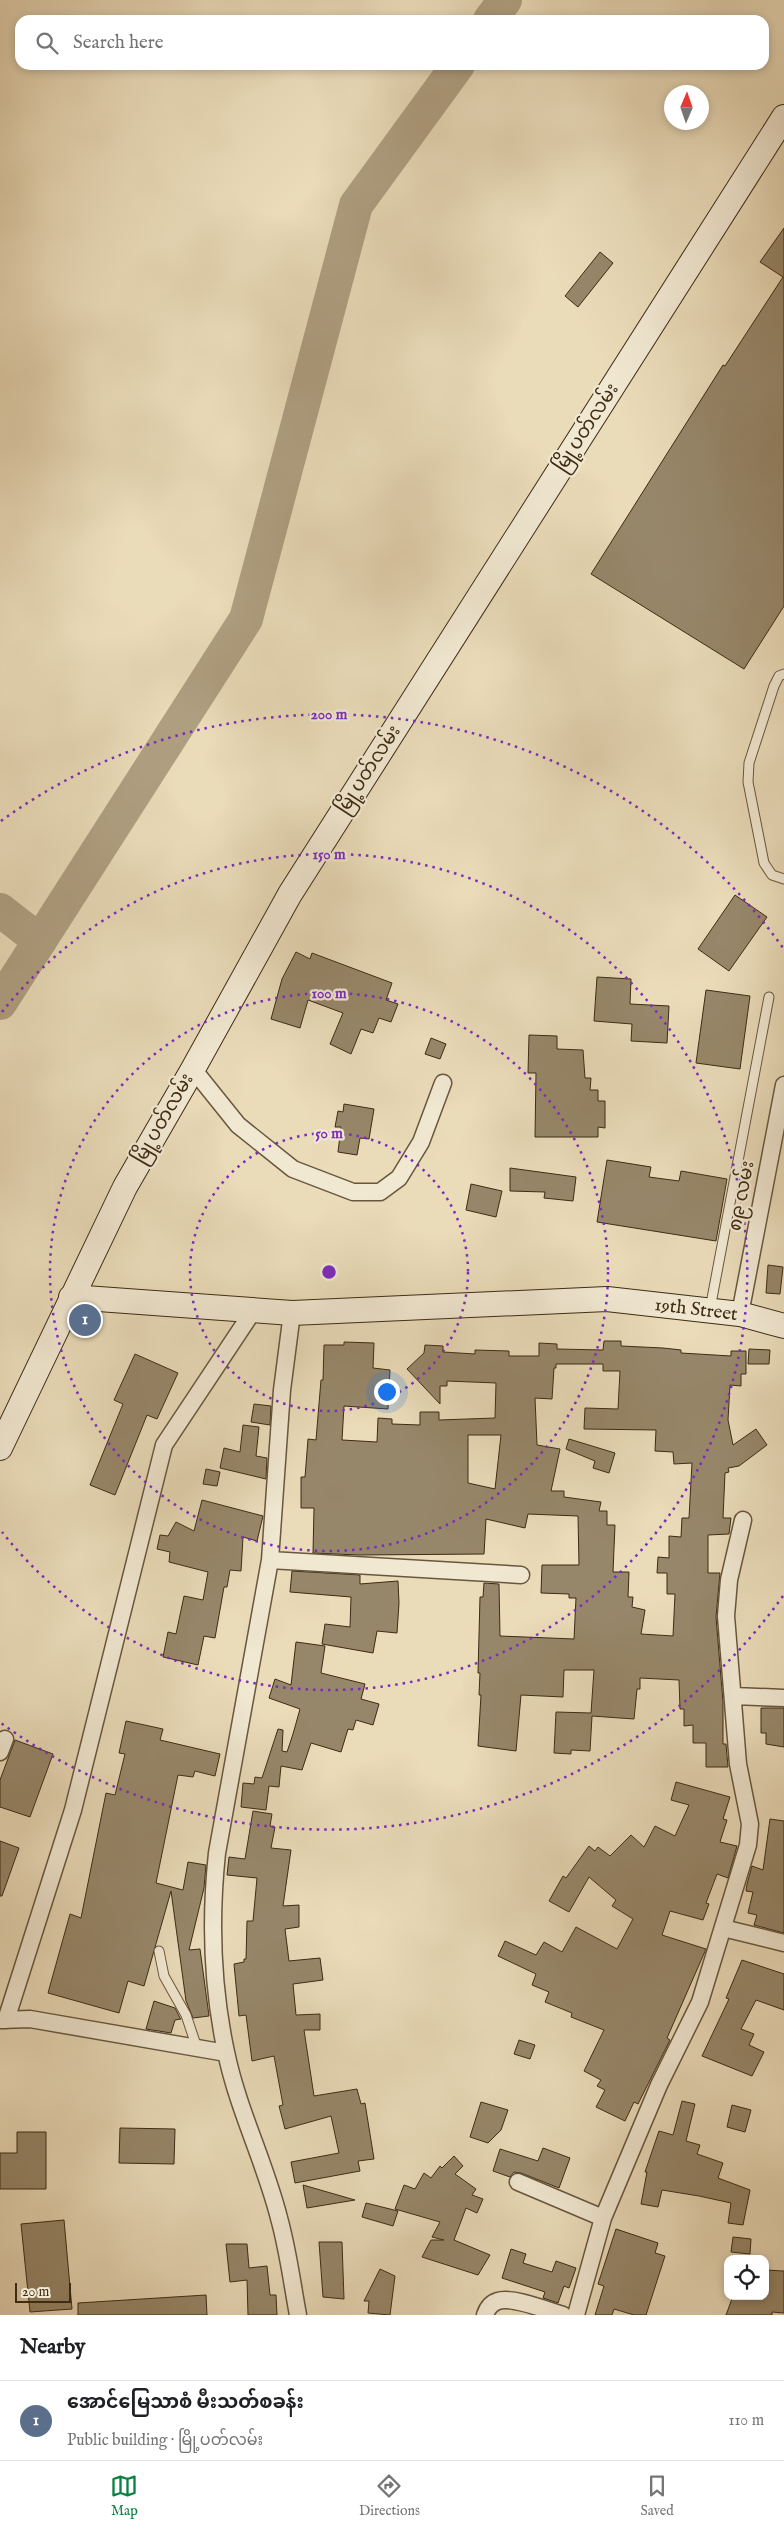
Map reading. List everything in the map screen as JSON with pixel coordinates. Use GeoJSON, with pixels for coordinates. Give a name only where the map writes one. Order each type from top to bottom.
{"type":"FeatureCollection","features":[{"type":"Feature","properties":{"kind":"main road","name":"မြို့ပတ်လမ်း"},"geometry":{"type":"LineString","coordinates":[[0,1448],[124,1187],[194,1069],[290,894],[784,117]]}},
{"type":"Feature","properties":{"kind":"main road","name":"19th Street"},"geometry":{"type":"LineString","coordinates":[[71,1298],[292,1314],[607,1299],[740,1314],[784,1326]]}},
{"type":"Feature","properties":{"kind":"street"},"geometry":{"type":"LineString","coordinates":[[194,1069],[238,1125],[293,1169],[353,1192],[380,1192],[399,1178],[422,1142],[444,1083]]}},
{"type":"Feature","properties":{"kind":"street","name":"၈၉ လမ်း"},"geometry":{"type":"LineString","coordinates":[[740,1314],[784,1085]]}},
{"type":"Feature","properties":{"kind":"street"},"geometry":{"type":"LineString","coordinates":[[226,2053],[30,2019],[3,2020],[73,1810],[164,1445],[253,1311]]}},
{"type":"Feature","properties":{"kind":"street"},"geometry":{"type":"LineString","coordinates":[[292,1314],[282,1390],[270,1560],[217,1852],[213,1889],[215,1988],[226,2053],[245,2118],[279,2218],[298,2315]]}},
{"type":"Feature","properties":{"kind":"street"},"geometry":{"type":"LineString","coordinates":[[576,2315],[603,2218],[659,2085],[700,2002],[748,1845],[750,1824],[738,1764],[734,1696],[726,1616],[729,1580],[743,1520]]}},
{"type":"Feature","properties":{"kind":"street"},"geometry":{"type":"LineString","coordinates":[[270,1560],[521,1575]]}},
{"type":"Feature","properties":{"kind":"street"},"geometry":{"type":"LineString","coordinates":[[734,1696],[784,1698]]}},
{"type":"Feature","properties":{"kind":"street"},"geometry":{"type":"LineString","coordinates":[[722,1928],[784,1944]]}},
{"type":"Feature","properties":{"kind":"street"},"geometry":{"type":"LineString","coordinates":[[518,2182],[603,2218]]}},
{"type":"Feature","properties":{"kind":"street"},"geometry":{"type":"LineString","coordinates":[[484,2315],[493,2303],[499,2300],[511,2300],[564,2315]]}},
{"type":"Feature","properties":{"kind":"lane"},"geometry":{"type":"LineString","coordinates":[[784,674],[779,676],[774,686],[748,763],[748,782],[764,863],[772,875],[784,879]]}},
{"type":"Feature","properties":{"kind":"lane"},"geometry":{"type":"LineString","coordinates":[[710,1311],[769,997]]}},
{"type":"Feature","properties":{"kind":"lane"},"geometry":{"type":"LineString","coordinates":[[159,1951],[164,1976],[186,2015],[197,2048]]}},
{"type":"Feature","properties":{"kind":"building"},"geometry":{"type":"Polygon","coordinates":[[[784,228],[784,606],[744,669],[591,574],[723,365],[725,366],[783,277],[760,262],[784,228]]]}},
{"type":"Feature","properties":{"kind":"building"},"geometry":{"type":"Polygon","coordinates":[[[600,252],[613,263],[578,307],[565,296],[600,252]]]}},
{"type":"Feature","properties":{"kind":"building"},"geometry":{"type":"Polygon","coordinates":[[[735,895],[767,917],[729,971],[698,949],[735,895]]]}},
{"type":"Feature","properties":{"kind":"building"},"geometry":{"type":"Polygon","coordinates":[[[296,952],[310,959],[312,953],[392,983],[386,1000],[398,1004],[391,1022],[379,1018],[373,1033],[361,1029],[351,1054],[330,1044],[343,1013],[308,1000],[300,1028],[271,1019],[282,979],[296,952]]]}},
{"type":"Feature","properties":{"kind":"building"},"geometry":{"type":"Polygon","coordinates":[[[597,977],[631,979],[630,1004],[669,1006],[667,1043],[631,1041],[632,1024],[594,1021],[597,977]]]}},
{"type":"Feature","properties":{"kind":"building"},"geometry":{"type":"Polygon","coordinates":[[[706,990],[750,996],[740,1069],[696,1063],[706,990]]]}},
{"type":"Feature","properties":{"kind":"building"},"geometry":{"type":"Polygon","coordinates":[[[529,1035],[557,1036],[557,1049],[583,1050],[585,1078],[591,1078],[590,1090],[598,1090],[598,1101],[605,1101],[605,1128],[598,1127],[598,1137],[535,1137],[536,1073],[528,1073],[529,1035]]]}},
{"type":"Feature","properties":{"kind":"building"},"geometry":{"type":"Polygon","coordinates":[[[431,1038],[446,1044],[440,1059],[425,1054],[431,1038]]]}},
{"type":"Feature","properties":{"kind":"building"},"geometry":{"type":"Polygon","coordinates":[[[344,1104],[374,1109],[369,1139],[360,1138],[357,1155],[338,1152],[341,1127],[335,1127],[338,1111],[343,1112],[344,1104]]]}},
{"type":"Feature","properties":{"kind":"building"},"geometry":{"type":"Polygon","coordinates":[[[607,1160],[651,1167],[649,1177],[679,1181],[681,1171],[727,1179],[716,1241],[597,1222],[607,1160]]]}},
{"type":"Feature","properties":{"kind":"building"},"geometry":{"type":"Polygon","coordinates":[[[510,1168],[576,1177],[573,1201],[544,1198],[545,1192],[510,1191],[510,1168]]]}},
{"type":"Feature","properties":{"kind":"building"},"geometry":{"type":"Polygon","coordinates":[[[471,1184],[502,1191],[496,1217],[466,1210],[471,1184]]]}},
{"type":"Feature","properties":{"kind":"building"},"geometry":{"type":"Polygon","coordinates":[[[768,1265],[783,1267],[780,1294],[766,1293],[768,1265]]]}},
{"type":"Feature","properties":{"kind":"building"},"geometry":{"type":"Polygon","coordinates":[[[604,1341],[621,1341],[621,1346],[681,1350],[681,1353],[731,1356],[731,1351],[746,1351],[746,1374],[741,1374],[741,1386],[730,1385],[728,1420],[733,1445],[756,1429],[767,1445],[739,1466],[728,1468],[729,1472],[725,1473],[723,1518],[731,1518],[729,1534],[708,1535],[708,1573],[720,1573],[716,1617],[723,1702],[723,1744],[726,1744],[728,1767],[706,1767],[706,1743],[693,1743],[693,1725],[684,1726],[684,1709],[680,1709],[679,1680],[640,1678],[640,1689],[637,1689],[634,1719],[592,1716],[590,1751],[571,1750],[571,1754],[554,1753],[556,1712],[591,1713],[594,1670],[564,1670],[563,1697],[521,1695],[516,1751],[478,1746],[481,1695],[479,1695],[480,1673],[478,1673],[480,1597],[483,1597],[484,1583],[499,1584],[500,1636],[574,1639],[576,1598],[569,1598],[569,1594],[541,1593],[542,1565],[579,1565],[578,1516],[528,1514],[525,1528],[486,1519],[484,1554],[359,1555],[313,1553],[314,1508],[301,1508],[301,1477],[305,1477],[308,1439],[316,1440],[321,1380],[323,1380],[324,1345],[344,1345],[344,1342],[374,1343],[373,1368],[390,1370],[388,1409],[344,1406],[342,1440],[377,1442],[378,1418],[392,1419],[392,1424],[420,1425],[420,1412],[439,1412],[439,1420],[495,1418],[496,1383],[447,1381],[447,1386],[440,1386],[440,1404],[407,1369],[424,1353],[425,1345],[443,1346],[443,1352],[475,1354],[475,1350],[509,1351],[509,1356],[539,1356],[539,1343],[557,1344],[557,1349],[603,1350],[604,1341]],[[556,1364],[556,1368],[554,1368],[552,1399],[535,1398],[537,1445],[560,1449],[551,1491],[564,1491],[564,1497],[601,1502],[599,1511],[607,1511],[607,1525],[615,1525],[613,1572],[629,1572],[628,1597],[633,1597],[632,1607],[645,1610],[641,1634],[673,1636],[675,1594],[667,1594],[667,1573],[657,1573],[658,1557],[669,1558],[669,1536],[681,1537],[682,1518],[689,1518],[692,1463],[674,1464],[673,1452],[655,1451],[656,1430],[584,1429],[585,1408],[618,1409],[620,1371],[603,1371],[603,1364],[556,1364]],[[468,1435],[468,1483],[495,1489],[501,1435],[468,1435]]]}},
{"type":"Feature","properties":{"kind":"building"},"geometry":{"type":"Polygon","coordinates":[[[749,1349],[770,1350],[769,1364],[748,1364],[749,1349]]]}},
{"type":"Feature","properties":{"kind":"building"},"geometry":{"type":"Polygon","coordinates":[[[135,1354],[178,1373],[157,1419],[147,1415],[115,1495],[90,1485],[123,1404],[114,1400],[135,1354]]]}},
{"type":"Feature","properties":{"kind":"building"},"geometry":{"type":"Polygon","coordinates":[[[254,1404],[271,1406],[270,1425],[251,1422],[254,1404]]]}},
{"type":"Feature","properties":{"kind":"building"},"geometry":{"type":"Polygon","coordinates":[[[243,1425],[259,1427],[256,1456],[267,1458],[266,1479],[220,1468],[224,1448],[240,1452],[243,1425]]]}},
{"type":"Feature","properties":{"kind":"building"},"geometry":{"type":"Polygon","coordinates":[[[569,1439],[615,1453],[609,1473],[593,1468],[595,1461],[566,1449],[569,1439]]]}},
{"type":"Feature","properties":{"kind":"building"},"geometry":{"type":"Polygon","coordinates":[[[206,1469],[220,1472],[217,1486],[203,1484],[206,1469]]]}},
{"type":"Feature","properties":{"kind":"building"},"geometry":{"type":"Polygon","coordinates":[[[202,1500],[263,1516],[257,1541],[243,1537],[241,1571],[230,1570],[227,1587],[224,1587],[215,1638],[204,1636],[198,1665],[163,1657],[168,1632],[176,1634],[184,1596],[203,1600],[208,1572],[169,1562],[170,1552],[157,1549],[160,1535],[168,1536],[176,1522],[194,1531],[202,1500]]]}},
{"type":"Feature","properties":{"kind":"building"},"geometry":{"type":"Polygon","coordinates":[[[292,1571],[360,1575],[360,1584],[398,1581],[397,1633],[377,1631],[373,1653],[322,1644],[325,1624],[350,1627],[351,1597],[290,1592],[292,1571]]]}},
{"type":"Feature","properties":{"kind":"building"},"geometry":{"type":"Polygon","coordinates":[[[296,1642],[325,1646],[321,1673],[365,1684],[361,1699],[379,1704],[373,1725],[356,1720],[353,1730],[348,1729],[341,1752],[311,1743],[302,1770],[281,1766],[279,1787],[269,1786],[266,1810],[241,1807],[243,1783],[254,1784],[255,1777],[262,1778],[278,1729],[283,1730],[282,1751],[287,1752],[293,1734],[300,1709],[269,1698],[275,1679],[291,1685],[296,1642]]]}},
{"type":"Feature","properties":{"kind":"building"},"geometry":{"type":"Polygon","coordinates":[[[761,1708],[784,1708],[784,1747],[766,1744],[766,1733],[761,1733],[761,1708]]]}},
{"type":"Feature","properties":{"kind":"building"},"geometry":{"type":"Polygon","coordinates":[[[126,1721],[163,1729],[160,1740],[220,1754],[215,1776],[195,1771],[193,1777],[178,1775],[156,1883],[183,1890],[188,1862],[206,1865],[204,1888],[189,1950],[200,1949],[209,2016],[193,2018],[186,2001],[171,1891],[144,1986],[128,1981],[119,2013],[48,1993],[70,1914],[81,1918],[106,1793],[115,1795],[125,1754],[119,1753],[126,1721]]]}},
{"type":"Feature","properties":{"kind":"building"},"geometry":{"type":"Polygon","coordinates":[[[15,1740],[53,1754],[30,1817],[0,1807],[0,1780],[15,1740]]]}},
{"type":"Feature","properties":{"kind":"building"},"geometry":{"type":"Polygon","coordinates":[[[676,1782],[730,1797],[723,1819],[727,1820],[720,1842],[737,1846],[728,1878],[717,1874],[706,1903],[709,1904],[703,1920],[670,1911],[662,1935],[706,1949],[667,2038],[670,2040],[638,2104],[634,2102],[625,2121],[596,2107],[605,2090],[597,2086],[601,2080],[584,2071],[604,2030],[571,2017],[572,2013],[545,2002],[549,1992],[532,1985],[536,1974],[498,1956],[505,1941],[536,1955],[544,1942],[562,1952],[576,1927],[617,1949],[633,1919],[612,1906],[616,1900],[589,1877],[569,1912],[549,1901],[563,1876],[566,1878],[589,1846],[595,1851],[598,1847],[610,1856],[631,1835],[644,1847],[655,1826],[675,1836],[689,1805],[671,1800],[676,1782]]]}},
{"type":"Feature","properties":{"kind":"building"},"geometry":{"type":"Polygon","coordinates":[[[253,1811],[272,1814],[270,1826],[275,1827],[271,1848],[291,1850],[283,1906],[299,1905],[299,1927],[285,1929],[289,1961],[320,1958],[323,1980],[293,1984],[296,2015],[320,2014],[320,2030],[304,2030],[314,2096],[357,2089],[361,2104],[365,2103],[374,2159],[358,2161],[360,2171],[295,2183],[291,2162],[339,2153],[331,2116],[285,2129],[279,2106],[283,2105],[274,2056],[252,2061],[246,2015],[239,2016],[234,1964],[244,1962],[244,1959],[246,1959],[247,1921],[253,1921],[257,1878],[227,1875],[229,1857],[245,1859],[253,1811]]]}},
{"type":"Feature","properties":{"kind":"building"},"geometry":{"type":"Polygon","coordinates":[[[770,1819],[784,1821],[784,1933],[754,1925],[757,1915],[748,1913],[753,1892],[746,1891],[747,1884],[752,1866],[763,1870],[770,1819]]]}},
{"type":"Feature","properties":{"kind":"building"},"geometry":{"type":"Polygon","coordinates":[[[0,1841],[19,1848],[2,1896],[0,1896],[0,1841]]]}},
{"type":"Feature","properties":{"kind":"building"},"geometry":{"type":"Polygon","coordinates":[[[742,1960],[784,1974],[784,2010],[756,2000],[741,2029],[754,2034],[749,2045],[764,2052],[752,2076],[702,2056],[729,1999],[726,1998],[742,1960]]]}},
{"type":"Feature","properties":{"kind":"building"},"geometry":{"type":"Polygon","coordinates":[[[154,2001],[175,2008],[181,2019],[175,2020],[171,2033],[146,2029],[154,2001]]]}},
{"type":"Feature","properties":{"kind":"building"},"geometry":{"type":"Polygon","coordinates":[[[519,2040],[535,2045],[530,2059],[514,2054],[519,2040]]]}},
{"type":"Feature","properties":{"kind":"building"},"geometry":{"type":"Polygon","coordinates":[[[682,2101],[695,2104],[686,2141],[700,2145],[697,2154],[723,2163],[718,2178],[750,2190],[743,2225],[728,2223],[731,2203],[699,2196],[662,2190],[658,2207],[641,2204],[647,2172],[645,2172],[659,2131],[673,2135],[682,2101]]]}},
{"type":"Feature","properties":{"kind":"building"},"geometry":{"type":"Polygon","coordinates":[[[481,2102],[508,2110],[501,2130],[488,2143],[470,2137],[481,2102]]]}},
{"type":"Feature","properties":{"kind":"building"},"geometry":{"type":"Polygon","coordinates":[[[732,2105],[751,2110],[745,2132],[727,2127],[732,2105]]]}},
{"type":"Feature","properties":{"kind":"building"},"geometry":{"type":"Polygon","coordinates":[[[120,2128],[175,2129],[174,2164],[119,2163],[120,2128]]]}},
{"type":"Feature","properties":{"kind":"building"},"geometry":{"type":"Polygon","coordinates":[[[17,2132],[46,2132],[46,2189],[0,2189],[0,2153],[17,2153],[17,2132]]]}},
{"type":"Feature","properties":{"kind":"building"},"geometry":{"type":"Polygon","coordinates":[[[543,2148],[570,2158],[559,2188],[521,2173],[514,2172],[510,2177],[493,2171],[500,2149],[538,2161],[543,2148]]]}},
{"type":"Feature","properties":{"kind":"building"},"geometry":{"type":"Polygon","coordinates":[[[454,2156],[463,2166],[455,2174],[476,2189],[472,2195],[483,2199],[477,2213],[466,2208],[454,2240],[490,2255],[478,2275],[422,2257],[431,2240],[444,2240],[432,2237],[440,2222],[395,2209],[404,2185],[415,2189],[424,2173],[431,2178],[440,2166],[442,2168],[454,2156]]]}},
{"type":"Feature","properties":{"kind":"building"},"geometry":{"type":"Polygon","coordinates":[[[303,2185],[355,2200],[307,2208],[303,2185]]]}},
{"type":"Feature","properties":{"kind":"building"},"geometry":{"type":"Polygon","coordinates":[[[366,2203],[398,2211],[393,2226],[362,2217],[366,2203]]]}},
{"type":"Feature","properties":{"kind":"building"},"geometry":{"type":"Polygon","coordinates":[[[64,2220],[72,2309],[30,2312],[21,2224],[64,2220]]]}},
{"type":"Feature","properties":{"kind":"building"},"geometry":{"type":"Polygon","coordinates":[[[616,2229],[658,2243],[655,2253],[665,2256],[646,2315],[634,2315],[614,2309],[612,2315],[595,2315],[604,2286],[598,2284],[616,2229]]]}},
{"type":"Feature","properties":{"kind":"building"},"geometry":{"type":"Polygon","coordinates":[[[733,2237],[751,2239],[750,2254],[731,2252],[733,2237]]]}},
{"type":"Feature","properties":{"kind":"building"},"geometry":{"type":"Polygon","coordinates":[[[319,2242],[342,2242],[344,2299],[323,2297],[319,2242]]]}},
{"type":"Feature","properties":{"kind":"building"},"geometry":{"type":"Polygon","coordinates":[[[226,2244],[247,2244],[249,2268],[267,2266],[270,2295],[276,2295],[277,2315],[248,2315],[247,2280],[230,2282],[226,2244]]]}},
{"type":"Feature","properties":{"kind":"building"},"geometry":{"type":"Polygon","coordinates":[[[511,2249],[526,2254],[523,2263],[552,2272],[556,2261],[576,2268],[569,2288],[564,2286],[558,2303],[543,2298],[545,2292],[502,2278],[511,2249]]]}},
{"type":"Feature","properties":{"kind":"building"},"geometry":{"type":"Polygon","coordinates":[[[380,2269],[395,2276],[390,2315],[368,2313],[369,2301],[364,2301],[380,2269]]]}},
{"type":"Feature","properties":{"kind":"building"},"geometry":{"type":"Polygon","coordinates":[[[769,2270],[784,2271],[784,2313],[772,2312],[772,2315],[726,2315],[732,2300],[769,2300],[769,2270]]]}},
{"type":"Feature","properties":{"kind":"building"},"geometry":{"type":"Polygon","coordinates":[[[206,2295],[207,2315],[78,2315],[78,2303],[206,2295]]]}},
{"type":"Feature","properties":{"kind":"waterway"},"geometry":{"type":"LineString","coordinates":[[494,15],[505,0]]}},
{"type":"Feature","properties":{"kind":"waterway"},"geometry":{"type":"LineString","coordinates":[[0,1003],[246,619],[356,205],[454,70]]}},
{"type":"Feature","properties":{"kind":"waterway"},"geometry":{"type":"LineString","coordinates":[[0,910],[40,941]]}},
{"type":"Feature","properties":{"kind":"place","name":"အောင်မြေသာစံ မီးသတ်စခန်း"},"geometry":{"type":"Point","coordinates":[85,1320]}}]}
